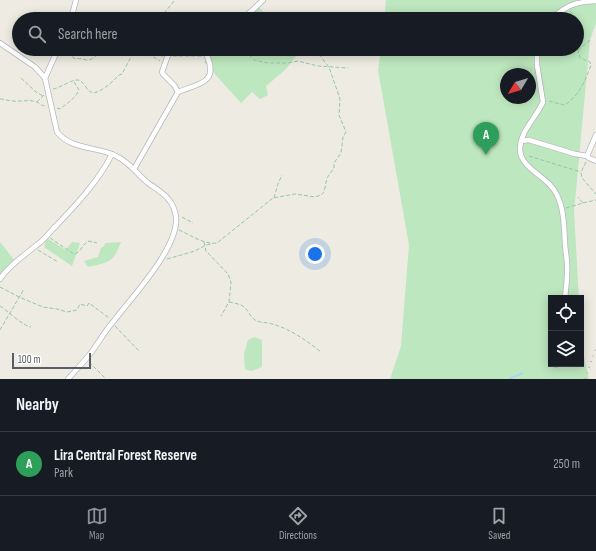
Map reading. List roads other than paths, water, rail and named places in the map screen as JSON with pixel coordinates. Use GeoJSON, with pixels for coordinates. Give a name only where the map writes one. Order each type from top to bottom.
{"type":"FeatureCollection","features":[{"type":"Feature","properties":{"kind":"street"},"geometry":{"type":"LineString","coordinates":[[73,12],[76,0]]}},
{"type":"Feature","properties":{"kind":"street"},"geometry":{"type":"LineString","coordinates":[[250,12],[263,0]]}},
{"type":"Feature","properties":{"kind":"street"},"geometry":{"type":"LineString","coordinates":[[560,12],[575,3],[596,1]]}},
{"type":"Feature","properties":{"kind":"street"},"geometry":{"type":"LineString","coordinates":[[0,43],[12,51]]}},
{"type":"Feature","properties":{"kind":"street"},"geometry":{"type":"LineString","coordinates":[[19,56],[35,67],[45,78],[57,132],[64,139],[84,147],[118,157],[134,169],[146,182],[166,196],[172,205],[176,216],[175,229],[168,246],[147,280],[113,321],[86,359],[68,379]]}},
{"type":"Feature","properties":{"kind":"street"},"geometry":{"type":"LineString","coordinates":[[45,78],[55,56]]}},
{"type":"Feature","properties":{"kind":"street"},"geometry":{"type":"LineString","coordinates":[[168,56],[164,64],[163,74],[174,85],[178,92]]}},
{"type":"Feature","properties":{"kind":"street"},"geometry":{"type":"LineString","coordinates":[[134,169],[178,92],[202,84],[207,80],[211,68],[207,56]]}},
{"type":"Feature","properties":{"kind":"street"},"geometry":{"type":"LineString","coordinates":[[537,56],[537,65],[543,99],[541,106],[525,131],[520,150],[522,159],[527,165],[547,180],[554,188],[562,209],[567,265],[565,295]]}},
{"type":"Feature","properties":{"kind":"street"},"geometry":{"type":"LineString","coordinates":[[525,131],[529,140]]}},
{"type":"Feature","properties":{"kind":"street"},"geometry":{"type":"LineString","coordinates":[[588,157],[596,135]]}},
{"type":"Feature","properties":{"kind":"street"},"geometry":{"type":"LineString","coordinates":[[522,141],[529,140],[588,157],[596,161]]}},
{"type":"Feature","properties":{"kind":"street"},"geometry":{"type":"LineString","coordinates":[[0,279],[4,272],[39,244],[76,204],[101,172],[112,154]]}},
{"type":"Feature","properties":{"kind":"waterway"},"geometry":{"type":"LineString","coordinates":[[509,379],[523,373]]}},
{"type":"Feature","properties":{"kind":"railway"},"geometry":{"type":"LineString","coordinates":[[585,379],[596,348]]}},
{"type":"Feature","properties":{"kind":"place","name":"Lira Central Forest Reserve"},"geometry":{"type":"Point","coordinates":[486,155]}}]}
